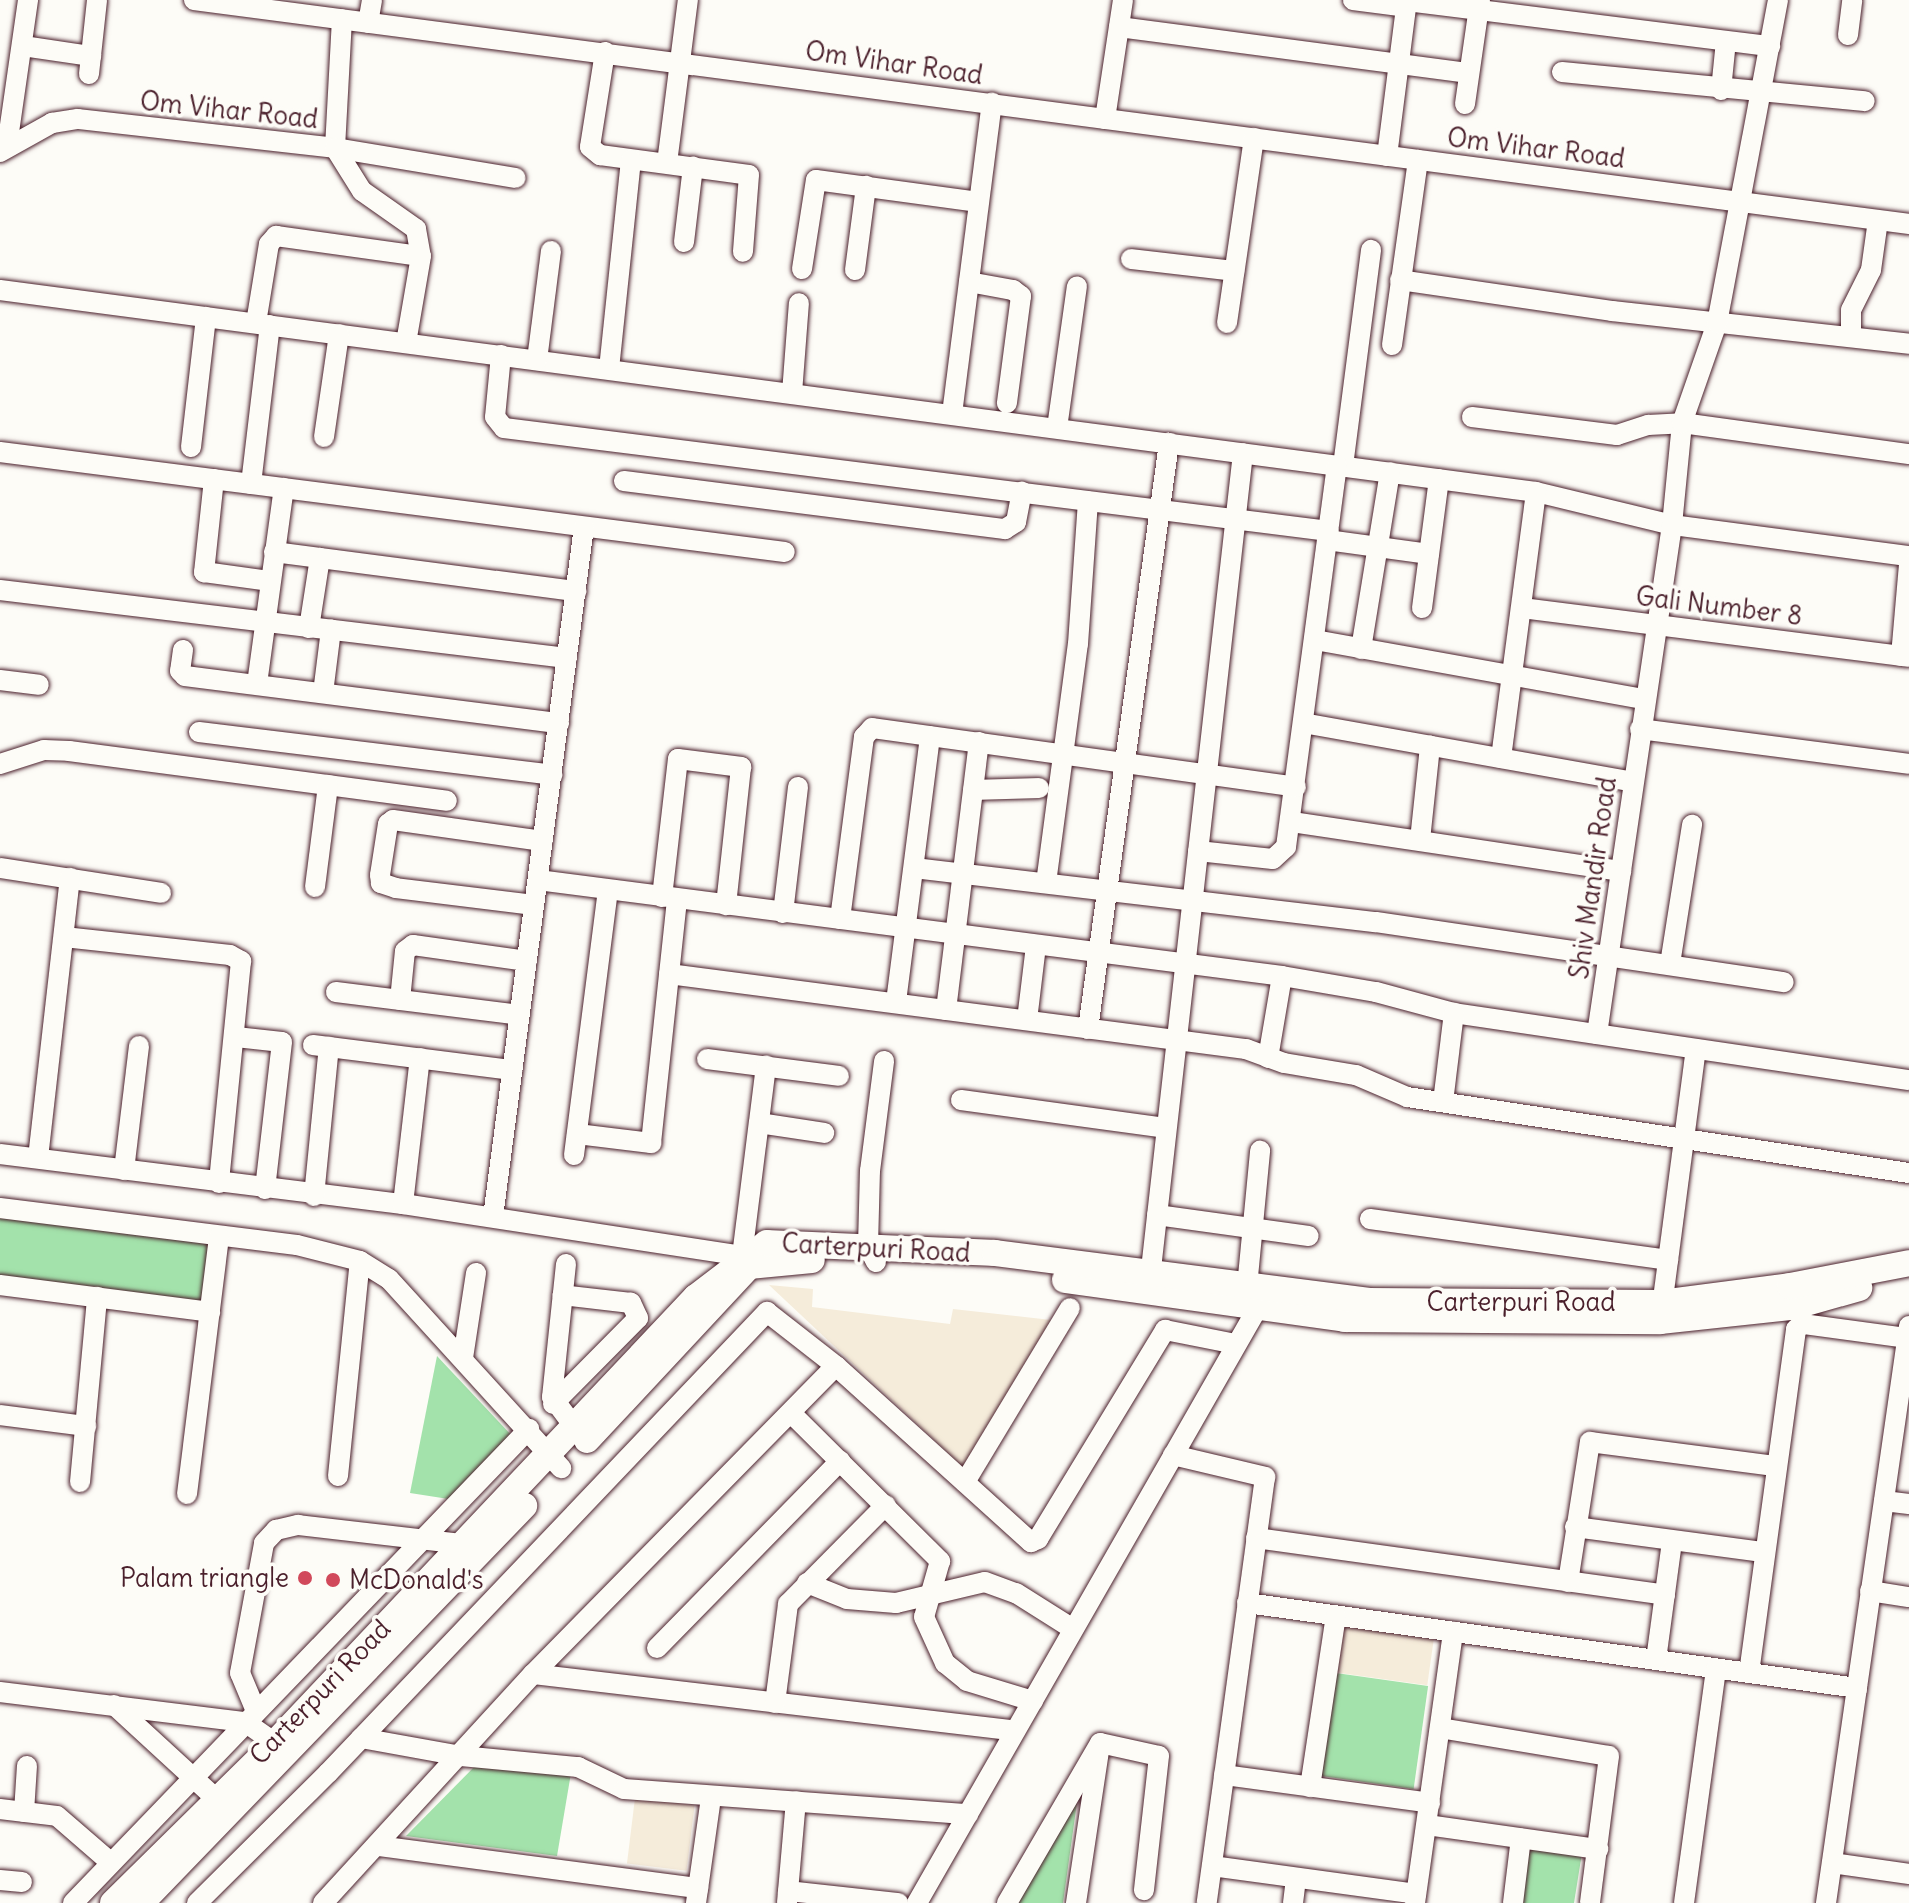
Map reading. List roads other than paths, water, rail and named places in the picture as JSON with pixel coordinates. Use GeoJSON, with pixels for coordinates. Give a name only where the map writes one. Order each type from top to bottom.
{"type":"FeatureCollection","features":[{"type":"Feature","properties":{"kind":"main road","name":"Carterpuri Road"},"geometry":{"type":"LineString","coordinates":[[141,1903],[745,1261],[872,1254],[963,1260],[1252,1298],[1345,1319],[1660,1312],[1793,1296],[1909,1274]]}},
{"type":"Feature","properties":{"kind":"main road","name":"Carterpuri Road"},"geometry":{"type":"LineString","coordinates":[[1793,1296],[1909,1263]]}},
{"type":"Feature","properties":{"kind":"main road","name":"Carterpuri Road"},"geometry":{"type":"LineString","coordinates":[[113,1903],[215,1798],[275,1743],[462,1544],[556,1461]]}},
{"type":"Feature","properties":{"kind":"street"},"geometry":{"type":"LineString","coordinates":[[4,149],[28,0]]}},
{"type":"Feature","properties":{"kind":"street"},"geometry":{"type":"LineString","coordinates":[[23,46],[90,65],[97,0]]}},
{"type":"Feature","properties":{"kind":"street"},"geometry":{"type":"LineString","coordinates":[[194,0],[342,19]]}},
{"type":"Feature","properties":{"kind":"street"},"geometry":{"type":"LineString","coordinates":[[368,23],[372,0]]}},
{"type":"Feature","properties":{"kind":"street"},"geometry":{"type":"LineString","coordinates":[[667,163],[688,0]]}},
{"type":"Feature","properties":{"kind":"street"},"geometry":{"type":"LineString","coordinates":[[1105,119],[1123,0]]}},
{"type":"Feature","properties":{"kind":"street"},"geometry":{"type":"LineString","coordinates":[[1353,0],[1479,6],[1770,46]]}},
{"type":"Feature","properties":{"kind":"street","name":"Shiv Mandir Road"},"geometry":{"type":"LineString","coordinates":[[1597,1034],[1672,525],[1682,423],[1717,323],[1743,203],[1778,0]]}},
{"type":"Feature","properties":{"kind":"street"},"geometry":{"type":"LineString","coordinates":[[1848,35],[1852,0]]}},
{"type":"Feature","properties":{"kind":"street"},"geometry":{"type":"LineString","coordinates":[[1387,156],[1406,3]]}},
{"type":"Feature","properties":{"kind":"street"},"geometry":{"type":"LineString","coordinates":[[1465,104],[1479,6]]}},
{"type":"Feature","properties":{"kind":"street","name":"Om Vihar Road"},"geometry":{"type":"LineString","coordinates":[[4,149],[60,120],[78,119],[335,148],[342,19],[681,60],[1909,224]]}},
{"type":"Feature","properties":{"kind":"street"},"geometry":{"type":"LineString","coordinates":[[1119,27],[1469,73]]}},
{"type":"Feature","properties":{"kind":"street"},"geometry":{"type":"LineString","coordinates":[[1721,90],[1726,41]]}},
{"type":"Feature","properties":{"kind":"street"},"geometry":{"type":"LineString","coordinates":[[605,52],[590,147],[631,160],[749,175],[743,252]]}},
{"type":"Feature","properties":{"kind":"street"},"geometry":{"type":"LineString","coordinates":[[1562,72],[1721,90],[1865,101]]}},
{"type":"Feature","properties":{"kind":"street"},"geometry":{"type":"LineString","coordinates":[[952,414],[992,103]]}},
{"type":"Feature","properties":{"kind":"street"},"geometry":{"type":"LineString","coordinates":[[1227,323],[1254,138]]}},
{"type":"Feature","properties":{"kind":"street"},"geometry":{"type":"LineString","coordinates":[[335,148],[516,178]]}},
{"type":"Feature","properties":{"kind":"street"},"geometry":{"type":"LineString","coordinates":[[335,148],[362,191],[416,229],[421,256],[406,343]]}},
{"type":"Feature","properties":{"kind":"street"},"geometry":{"type":"LineString","coordinates":[[609,369],[631,160]]}},
{"type":"Feature","properties":{"kind":"street"},"geometry":{"type":"LineString","coordinates":[[1392,345],[1418,160]]}},
{"type":"Feature","properties":{"kind":"street"},"geometry":{"type":"LineString","coordinates":[[684,242],[693,167]]}},
{"type":"Feature","properties":{"kind":"street"},"geometry":{"type":"LineString","coordinates":[[802,269],[813,183],[866,186],[979,202]]}},
{"type":"Feature","properties":{"kind":"street"},"geometry":{"type":"LineString","coordinates":[[855,270],[866,186]]}},
{"type":"Feature","properties":{"kind":"street"},"geometry":{"type":"LineString","coordinates":[[1851,337],[1851,310],[1871,270],[1878,220]]}},
{"type":"Feature","properties":{"kind":"street"},"geometry":{"type":"LineString","coordinates":[[251,484],[269,244],[276,236],[421,256]]}},
{"type":"Feature","properties":{"kind":"street"},"geometry":{"type":"LineString","coordinates":[[1198,851],[1273,859],[1286,847],[1292,822],[1328,536],[1371,250]]}},
{"type":"Feature","properties":{"kind":"street"},"geometry":{"type":"LineString","coordinates":[[537,360],[551,251]]}},
{"type":"Feature","properties":{"kind":"street"},"geometry":{"type":"LineString","coordinates":[[1131,259],[1234,271]]}},
{"type":"Feature","properties":{"kind":"street"},"geometry":{"type":"LineString","coordinates":[[1400,280],[1717,323],[1909,344]]}},
{"type":"Feature","properties":{"kind":"street"},"geometry":{"type":"LineString","coordinates":[[969,282],[1013,290],[1021,296],[1007,403]]}},
{"type":"Feature","properties":{"kind":"street"},"geometry":{"type":"LineString","coordinates":[[1057,428],[1077,286]]}},
{"type":"Feature","properties":{"kind":"street"},"geometry":{"type":"LineString","coordinates":[[0,290],[1536,492],[1672,525],[1909,556]]}},
{"type":"Feature","properties":{"kind":"street"},"geometry":{"type":"LineString","coordinates":[[792,393],[799,303]]}},
{"type":"Feature","properties":{"kind":"street"},"geometry":{"type":"LineString","coordinates":[[191,447],[206,317]]}},
{"type":"Feature","properties":{"kind":"street"},"geometry":{"type":"LineString","coordinates":[[324,437],[339,334]]}},
{"type":"Feature","properties":{"kind":"street"},"geometry":{"type":"LineString","coordinates":[[501,355],[495,417],[499,426],[1236,519],[1429,554]]}},
{"type":"Feature","properties":{"kind":"street"},"geometry":{"type":"LineString","coordinates":[[1472,417],[1617,435],[1648,425],[1682,423],[1909,454]]}},
{"type":"Feature","properties":{"kind":"street"},"geometry":{"type":"LineString","coordinates":[[1088,1029],[1169,443]]}},
{"type":"Feature","properties":{"kind":"street"},"geometry":{"type":"LineString","coordinates":[[662,486],[666,448]]}},
{"type":"Feature","properties":{"kind":"street"},"geometry":{"type":"LineString","coordinates":[[0,452],[785,552]]}},
{"type":"Feature","properties":{"kind":"street"},"geometry":{"type":"LineString","coordinates":[[1149,1285],[1243,453]]}},
{"type":"Feature","properties":{"kind":"street"},"geometry":{"type":"LineString","coordinates":[[1361,649],[1390,472]]}},
{"type":"Feature","properties":{"kind":"street"},"geometry":{"type":"LineString","coordinates":[[214,479],[204,572],[270,581]]}},
{"type":"Feature","properties":{"kind":"street"},"geometry":{"type":"LineString","coordinates":[[1422,608],[1439,479]]}},
{"type":"Feature","properties":{"kind":"street"},"geometry":{"type":"LineString","coordinates":[[624,481],[1005,529],[1016,522],[1022,492]]}},
{"type":"Feature","properties":{"kind":"street"},"geometry":{"type":"LineString","coordinates":[[257,684],[284,488]]}},
{"type":"Feature","properties":{"kind":"street"},"geometry":{"type":"LineString","coordinates":[[1501,758],[1536,492]]}},
{"type":"Feature","properties":{"kind":"street"},"geometry":{"type":"LineString","coordinates":[[1046,883],[1063,754],[1088,501]]}},
{"type":"Feature","properties":{"kind":"street"},"geometry":{"type":"LineString","coordinates":[[493,1217],[584,527]]}},
{"type":"Feature","properties":{"kind":"street"},"geometry":{"type":"LineString","coordinates":[[274,552],[576,591]]}},
{"type":"Feature","properties":{"kind":"street"},"geometry":{"type":"LineString","coordinates":[[309,628],[320,558]]}},
{"type":"Feature","properties":{"kind":"street"},"geometry":{"type":"LineString","coordinates":[[1905,656],[1909,565]]}},
{"type":"Feature","properties":{"kind":"street"},"geometry":{"type":"LineString","coordinates":[[0,590],[567,658]]}},
{"type":"Feature","properties":{"kind":"street","name":"Gali Number 8"},"geometry":{"type":"LineString","coordinates":[[1522,608],[1905,656]]}},
{"type":"Feature","properties":{"kind":"street"},"geometry":{"type":"LineString","coordinates":[[323,693],[331,630]]}},
{"type":"Feature","properties":{"kind":"street"},"geometry":{"type":"LineString","coordinates":[[1315,640],[1644,699]]}},
{"type":"Feature","properties":{"kind":"street"},"geometry":{"type":"LineString","coordinates":[[183,650],[183,676],[559,723]]}},
{"type":"Feature","properties":{"kind":"street"},"geometry":{"type":"LineString","coordinates":[[0,680],[39,685]]}},
{"type":"Feature","properties":{"kind":"street"},"geometry":{"type":"LineString","coordinates":[[1303,723],[1633,782]]}},
{"type":"Feature","properties":{"kind":"street"},"geometry":{"type":"LineString","coordinates":[[840,919],[866,732],[872,728],[1204,777],[1296,787]]}},
{"type":"Feature","properties":{"kind":"street"},"geometry":{"type":"LineString","coordinates":[[1640,729],[1909,764]]}},
{"type":"Feature","properties":{"kind":"street"},"geometry":{"type":"LineString","coordinates":[[199,732],[552,775]]}},
{"type":"Feature","properties":{"kind":"street"},"geometry":{"type":"LineString","coordinates":[[896,1002],[930,736]]}},
{"type":"Feature","properties":{"kind":"street"},"geometry":{"type":"LineString","coordinates":[[946,1010],[979,742]]}},
{"type":"Feature","properties":{"kind":"street"},"geometry":{"type":"LineString","coordinates":[[1420,840],[1430,746]]}},
{"type":"Feature","properties":{"kind":"street"},"geometry":{"type":"LineString","coordinates":[[0,764],[54,749],[447,801]]}},
{"type":"Feature","properties":{"kind":"street"},"geometry":{"type":"LineString","coordinates":[[577,1134],[651,1143],[669,974],[678,759],[741,767],[726,905]]}},
{"type":"Feature","properties":{"kind":"street"},"geometry":{"type":"LineString","coordinates":[[315,887],[328,785]]}},
{"type":"Feature","properties":{"kind":"street"},"geometry":{"type":"LineString","coordinates":[[783,913],[798,787]]}},
{"type":"Feature","properties":{"kind":"street"},"geometry":{"type":"LineString","coordinates":[[973,790],[1039,788]]}},
{"type":"Feature","properties":{"kind":"street"},"geometry":{"type":"LineString","coordinates":[[534,905],[385,886],[380,875],[388,824],[393,820],[543,841]]}},
{"type":"Feature","properties":{"kind":"street"},"geometry":{"type":"LineString","coordinates":[[1292,822],[1621,871]]}},
{"type":"Feature","properties":{"kind":"street"},"geometry":{"type":"LineString","coordinates":[[1670,964],[1692,825]]}},
{"type":"Feature","properties":{"kind":"street"},"geometry":{"type":"LineString","coordinates":[[0,868],[161,893]]}},
{"type":"Feature","properties":{"kind":"street"},"geometry":{"type":"LineString","coordinates":[[914,868],[1192,900],[1608,955],[1784,982]]}},
{"type":"Feature","properties":{"kind":"street"},"geometry":{"type":"LineString","coordinates":[[38,1158],[70,878]]}},
{"type":"Feature","properties":{"kind":"street"},"geometry":{"type":"LineString","coordinates":[[538,880],[1282,976],[1376,992],[1454,1013],[1909,1080]]}},
{"type":"Feature","properties":{"kind":"street"},"geometry":{"type":"LineString","coordinates":[[574,1155],[608,890]]}},
{"type":"Feature","properties":{"kind":"street"},"geometry":{"type":"LineString","coordinates":[[64,937],[236,957],[244,972],[219,1183]]}},
{"type":"Feature","properties":{"kind":"street"},"geometry":{"type":"LineString","coordinates":[[400,1000],[405,951],[413,945],[527,961]]}},
{"type":"Feature","properties":{"kind":"street"},"geometry":{"type":"LineString","coordinates":[[1027,1020],[1036,946]]}},
{"type":"Feature","properties":{"kind":"street"},"geometry":{"type":"LineString","coordinates":[[669,974],[1246,1049],[1268,1058],[1356,1075],[1388,1092],[1909,1173]]}},
{"type":"Feature","properties":{"kind":"street"},"geometry":{"type":"LineString","coordinates":[[1268,1058],[1282,976]]}},
{"type":"Feature","properties":{"kind":"street"},"geometry":{"type":"LineString","coordinates":[[336,992],[520,1015]]}},
{"type":"Feature","properties":{"kind":"street"},"geometry":{"type":"LineString","coordinates":[[1443,1102],[1454,1013]]}},
{"type":"Feature","properties":{"kind":"street"},"geometry":{"type":"LineString","coordinates":[[236,1037],[282,1042],[265,1189]]}},
{"type":"Feature","properties":{"kind":"street"},"geometry":{"type":"LineString","coordinates":[[124,1170],[139,1046]]}},
{"type":"Feature","properties":{"kind":"street"},"geometry":{"type":"LineString","coordinates":[[314,1196],[321,1046],[512,1070]]}},
{"type":"Feature","properties":{"kind":"street"},"geometry":{"type":"LineString","coordinates":[[1660,1312],[1696,1049]]}},
{"type":"Feature","properties":{"kind":"street"},"geometry":{"type":"LineString","coordinates":[[403,1204],[420,1058]]}},
{"type":"Feature","properties":{"kind":"street"},"geometry":{"type":"LineString","coordinates":[[707,1059],[839,1076]]}},
{"type":"Feature","properties":{"kind":"street"},"geometry":{"type":"LineString","coordinates":[[872,1254],[873,1142],[884,1061]]}},
{"type":"Feature","properties":{"kind":"street"},"geometry":{"type":"LineString","coordinates":[[0,1154],[314,1196],[403,1204],[745,1261],[766,1066]]}},
{"type":"Feature","properties":{"kind":"street"},"geometry":{"type":"LineString","coordinates":[[961,1100],[1165,1128]]}},
{"type":"Feature","properties":{"kind":"street"},"geometry":{"type":"LineString","coordinates":[[759,1123],[824,1133]]}},
{"type":"Feature","properties":{"kind":"street"},"geometry":{"type":"LineString","coordinates":[[917,1903],[1236,1344],[1252,1298],[1253,1227],[1260,1151]]}},
{"type":"Feature","properties":{"kind":"street"},"geometry":{"type":"LineString","coordinates":[[0,1208],[297,1245],[360,1261],[389,1279],[556,1461]]}},
{"type":"Feature","properties":{"kind":"street"},"geometry":{"type":"LineString","coordinates":[[1157,1215],[1309,1236]]}},
{"type":"Feature","properties":{"kind":"street"},"geometry":{"type":"LineString","coordinates":[[1370,1219],[1668,1260]]}},
{"type":"Feature","properties":{"kind":"street"},"geometry":{"type":"LineString","coordinates":[[187,1494],[219,1237]]}},
{"type":"Feature","properties":{"kind":"street"},"geometry":{"type":"LineString","coordinates":[[338,1476],[360,1261]]}},
{"type":"Feature","properties":{"kind":"street"},"geometry":{"type":"LineString","coordinates":[[566,1264],[553,1404],[580,1434]]}},
{"type":"Feature","properties":{"kind":"street"},"geometry":{"type":"LineString","coordinates":[[463,1358],[476,1273]]}},
{"type":"Feature","properties":{"kind":"street"},"geometry":{"type":"LineString","coordinates":[[0,1289],[97,1297],[210,1312]]}},
{"type":"Feature","properties":{"kind":"street"},"geometry":{"type":"LineString","coordinates":[[553,1404],[638,1318],[631,1303],[562,1295]]}},
{"type":"Feature","properties":{"kind":"street"},"geometry":{"type":"LineString","coordinates":[[80,1482],[97,1297]]}},
{"type":"Feature","properties":{"kind":"street"},"geometry":{"type":"LineString","coordinates":[[965,1482],[1070,1308]]}},
{"type":"Feature","properties":{"kind":"street"},"geometry":{"type":"LineString","coordinates":[[197,1903],[361,1738],[762,1315],[775,1313],[1034,1542],[1165,1330],[1236,1344]]}},
{"type":"Feature","properties":{"kind":"street"},"geometry":{"type":"LineString","coordinates":[[1749,1673],[1774,1466],[1798,1326],[1908,1332],[1901,1435],[1884,1501],[1826,1903]]}},
{"type":"Feature","properties":{"kind":"street"},"geometry":{"type":"LineString","coordinates":[[323,1903],[533,1674],[836,1366]]}},
{"type":"Feature","properties":{"kind":"street"},"geometry":{"type":"LineString","coordinates":[[792,1414],[940,1561],[927,1596],[926,1627],[950,1669],[967,1681],[1033,1701]]}},
{"type":"Feature","properties":{"kind":"street"},"geometry":{"type":"LineString","coordinates":[[0,1415],[86,1426]]}},
{"type":"Feature","properties":{"kind":"street"},"geometry":{"type":"LineString","coordinates":[[73,1903],[191,1775],[529,1429]]}},
{"type":"Feature","properties":{"kind":"street"},"geometry":{"type":"LineString","coordinates":[[1568,1582],[1590,1442],[1774,1466]]}},
{"type":"Feature","properties":{"kind":"street"},"geometry":{"type":"LineString","coordinates":[[1173,1455],[1264,1474],[1207,1903]]}},
{"type":"Feature","properties":{"kind":"street"},"geometry":{"type":"LineString","coordinates":[[657,1648],[840,1461]]}},
{"type":"Feature","properties":{"kind":"street"},"geometry":{"type":"LineString","coordinates":[[1884,1501],[1909,1504]]}},
{"type":"Feature","properties":{"kind":"street"},"geometry":{"type":"LineString","coordinates":[[775,1703],[784,1613],[807,1583],[886,1505]]}},
{"type":"Feature","properties":{"kind":"street"},"geometry":{"type":"LineString","coordinates":[[275,1743],[251,1716],[240,1673],[264,1543],[276,1530],[298,1525],[462,1544]]}},
{"type":"Feature","properties":{"kind":"street"},"geometry":{"type":"LineString","coordinates":[[1575,1527],[1763,1552]]}},
{"type":"Feature","properties":{"kind":"street"},"geometry":{"type":"LineString","coordinates":[[1256,1538],[1665,1595]]}},
{"type":"Feature","properties":{"kind":"street"},"geometry":{"type":"LineString","coordinates":[[1656,1660],[1672,1541]]}},
{"type":"Feature","properties":{"kind":"street"},"geometry":{"type":"LineString","coordinates":[[807,1583],[872,1603],[927,1596],[985,1582],[1016,1593],[1073,1629]]}},
{"type":"Feature","properties":{"kind":"street"},"geometry":{"type":"LineString","coordinates":[[1870,1591],[1909,1597]]}},
{"type":"Feature","properties":{"kind":"street"},"geometry":{"type":"LineString","coordinates":[[1247,1603],[1857,1688]]}},
{"type":"Feature","properties":{"kind":"street"},"geometry":{"type":"LineString","coordinates":[[1310,1787],[1336,1616]]}},
{"type":"Feature","properties":{"kind":"street"},"geometry":{"type":"LineString","coordinates":[[1212,1866],[1416,1898],[1453,1632]]}},
{"type":"Feature","properties":{"kind":"street"},"geometry":{"type":"LineString","coordinates":[[1684,1903],[1716,1669]]}},
{"type":"Feature","properties":{"kind":"street"},"geometry":{"type":"LineString","coordinates":[[533,1674],[1015,1731]]}},
{"type":"Feature","properties":{"kind":"street"},"geometry":{"type":"LineString","coordinates":[[0,1692],[251,1716]]}},
{"type":"Feature","properties":{"kind":"street"},"geometry":{"type":"LineString","coordinates":[[114,1705],[215,1798]]}},
{"type":"Feature","properties":{"kind":"street"},"geometry":{"type":"LineString","coordinates":[[1440,1728],[1609,1756],[1590,1903]]}},
{"type":"Feature","properties":{"kind":"street"},"geometry":{"type":"LineString","coordinates":[[361,1738],[461,1756],[578,1767],[624,1789],[711,1798],[968,1814]]}},
{"type":"Feature","properties":{"kind":"street"},"geometry":{"type":"LineString","coordinates":[[1100,1743],[1159,1756],[1144,1890]]}},
{"type":"Feature","properties":{"kind":"street"},"geometry":{"type":"LineString","coordinates":[[1007,1903],[1100,1743]]}},
{"type":"Feature","properties":{"kind":"street"},"geometry":{"type":"LineString","coordinates":[[1076,1903],[1100,1743]]}},
{"type":"Feature","properties":{"kind":"street"},"geometry":{"type":"LineString","coordinates":[[24,1812],[27,1766]]}},
{"type":"Feature","properties":{"kind":"street"},"geometry":{"type":"LineString","coordinates":[[1224,1775],[1430,1803]]}},
{"type":"Feature","properties":{"kind":"street"},"geometry":{"type":"LineString","coordinates":[[378,1846],[697,1896],[711,1798]]}},
{"type":"Feature","properties":{"kind":"street"},"geometry":{"type":"LineString","coordinates":[[796,1801],[788,1897],[898,1903]]}},
{"type":"Feature","properties":{"kind":"street"},"geometry":{"type":"LineString","coordinates":[[0,1809],[68,1822],[109,1861]]}},
{"type":"Feature","properties":{"kind":"street"},"geometry":{"type":"LineString","coordinates":[[1427,1825],[1598,1849]]}},
{"type":"Feature","properties":{"kind":"street"},"geometry":{"type":"LineString","coordinates":[[1513,1903],[1521,1838]]}},
{"type":"Feature","properties":{"kind":"street"},"geometry":{"type":"LineString","coordinates":[[1832,1863],[1909,1874]]}},
{"type":"Feature","properties":{"kind":"street"},"geometry":{"type":"LineString","coordinates":[[1293,1903],[1296,1878]]}},
{"type":"Feature","properties":{"kind":"street"},"geometry":{"type":"LineString","coordinates":[[0,1880],[22,1882]]}},
{"type":"Feature","properties":{"kind":"place","name":"Palam triangle"},"geometry":{"type":"Point","coordinates":[305,1578]}},
{"type":"Feature","properties":{"kind":"place","name":"McDonald's"},"geometry":{"type":"Point","coordinates":[333,1580]}}]}
